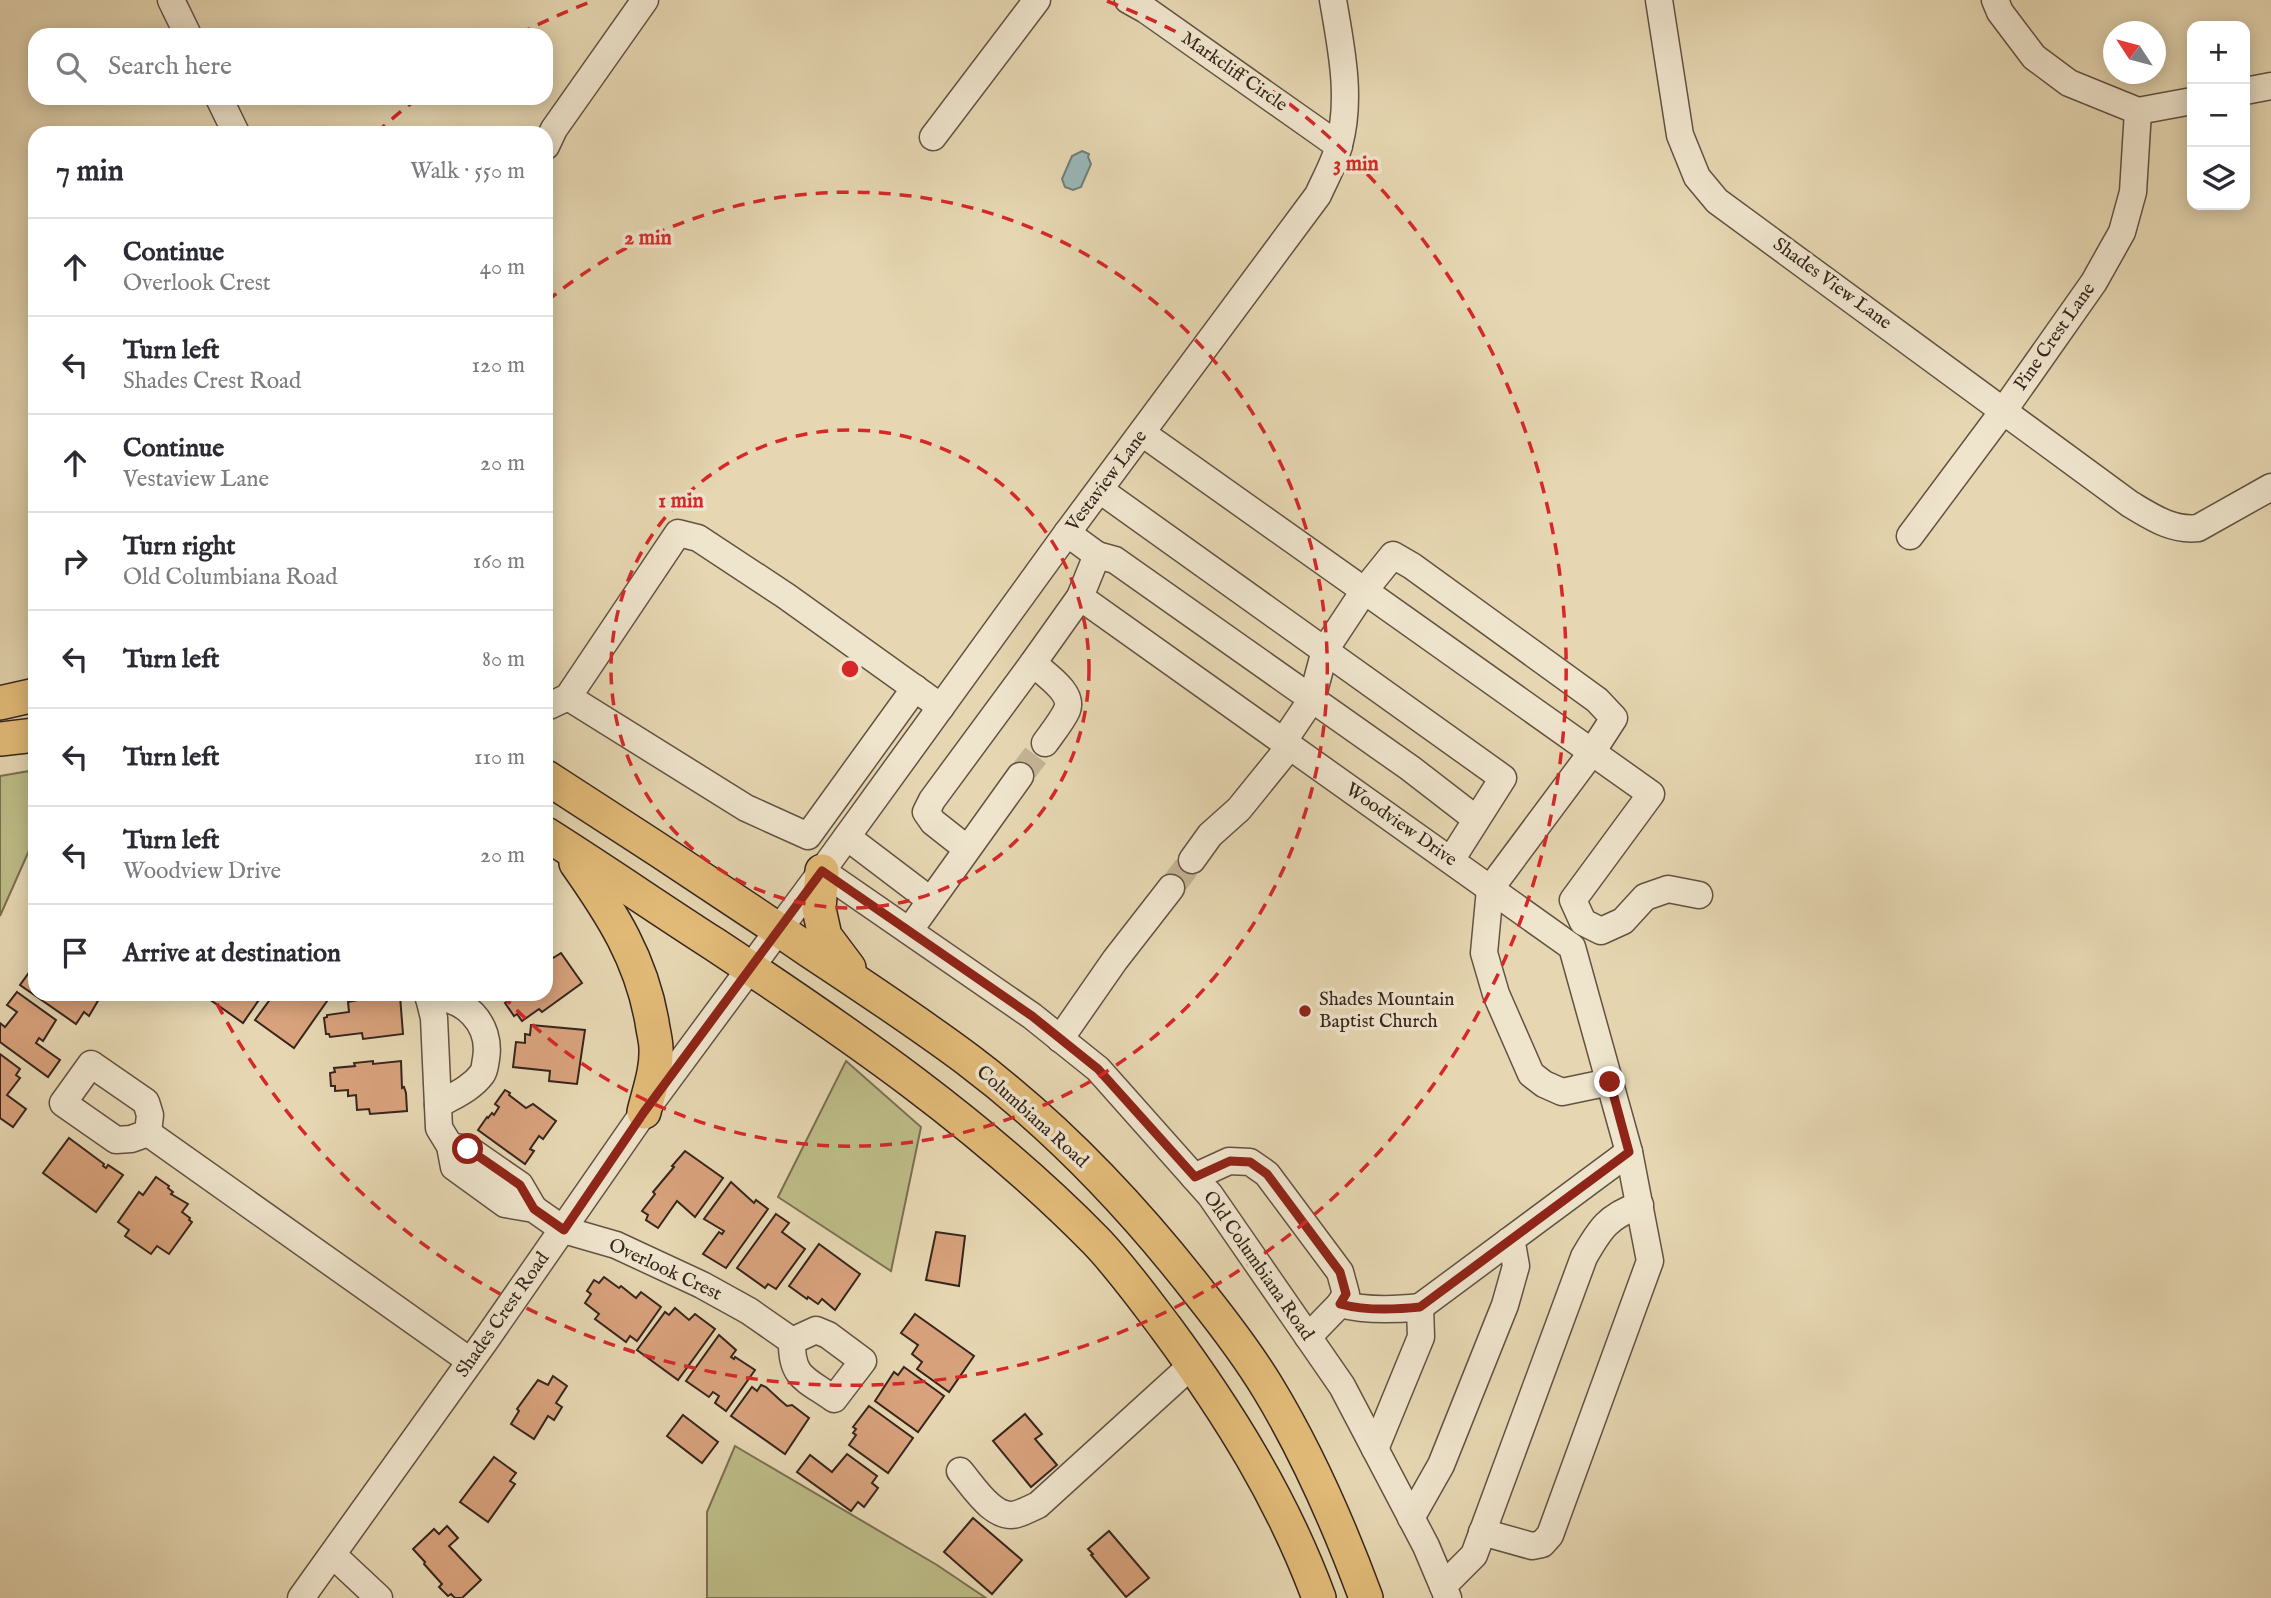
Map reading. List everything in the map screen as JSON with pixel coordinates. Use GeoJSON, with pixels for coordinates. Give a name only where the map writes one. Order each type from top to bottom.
{"type":"FeatureCollection","features":[{"type":"Feature","properties":{"kind":"main road"},"geometry":{"type":"LineString","coordinates":[[0,702],[28,696]]}},
{"type":"Feature","properties":{"kind":"main road"},"geometry":{"type":"LineString","coordinates":[[0,739],[28,736]]}},
{"type":"Feature","properties":{"kind":"main road","name":"Columbiana Road"},"geometry":{"type":"LineString","coordinates":[[553,782],[778,929],[967,1060],[1026,1108],[1086,1163],[1183,1271],[1267,1386],[1302,1447],[1366,1598]]}},
{"type":"Feature","properties":{"kind":"main road"},"geometry":{"type":"LineString","coordinates":[[556,840],[850,1036],[937,1099],[1035,1182],[1098,1243],[1193,1364],[1227,1414],[1289,1523],[1320,1598]]}},
{"type":"Feature","properties":{"kind":"main road"},"geometry":{"type":"LineString","coordinates":[[556,840],[620,930],[637,965],[648,1002],[656,1047],[644,1112]]}},
{"type":"Feature","properties":{"kind":"main road"},"geometry":{"type":"LineString","coordinates":[[834,855],[819,909],[825,936],[860,985]]}},
{"type":"Feature","properties":{"kind":"main road"},"geometry":{"type":"LineString","coordinates":[[937,1099],[967,1060]]}},
{"type":"Feature","properties":{"kind":"main road"},"geometry":{"type":"LineString","coordinates":[[1193,1364],[1233,1336]]}},
{"type":"Feature","properties":{"kind":"street"},"geometry":{"type":"LineString","coordinates":[[172,0],[185,28]]}},
{"type":"Feature","properties":{"kind":"street"},"geometry":{"type":"LineString","coordinates":[[553,131],[645,0]]}},
{"type":"Feature","properties":{"kind":"street","name":"Markcliff Circle"},"geometry":{"type":"LineString","coordinates":[[1128,0],[1339,146]]}},
{"type":"Feature","properties":{"kind":"street","name":"Vestaview Lane"},"geometry":{"type":"LineString","coordinates":[[778,929],[1318,195],[1339,146],[1345,102],[1333,0]]}},
{"type":"Feature","properties":{"kind":"street","name":"Shades View Lane"},"geometry":{"type":"LineString","coordinates":[[1659,0],[1680,135],[1697,177],[1717,201],[2130,504],[2163,523],[2185,529],[2198,528],[2271,487]]}},
{"type":"Feature","properties":{"kind":"street"},"geometry":{"type":"LineString","coordinates":[[1995,0],[2000,12],[2034,57],[2069,83],[2138,111],[2187,102]]}},
{"type":"Feature","properties":{"kind":"street"},"geometry":{"type":"LineString","coordinates":[[933,137],[1030,2]]}},
{"type":"Feature","properties":{"kind":"street"},"geometry":{"type":"LineString","coordinates":[[2250,90],[2271,86]]}},
{"type":"Feature","properties":{"kind":"street"},"geometry":{"type":"LineString","coordinates":[[222,105],[233,126]]}},
{"type":"Feature","properties":{"kind":"street","name":"Pine Crest Lane"},"geometry":{"type":"LineString","coordinates":[[1910,536],[2004,410],[2094,282],[2122,232],[2133,192],[2138,111]]}},
{"type":"Feature","properties":{"kind":"street"},"geometry":{"type":"LineString","coordinates":[[1142,433],[1651,794],[1573,900],[1583,922],[1601,931],[1623,921],[1645,897],[1668,889],[1699,895]]}},
{"type":"Feature","properties":{"kind":"street"},"geometry":{"type":"LineString","coordinates":[[1100,490],[1503,778],[1451,860]]}},
{"type":"Feature","properties":{"kind":"street"},"geometry":{"type":"LineString","coordinates":[[930,900],[834,855],[808,836],[746,808],[557,700],[678,533],[698,538],[786,596],[941,707]]}},
{"type":"Feature","properties":{"kind":"street"},"geometry":{"type":"LineString","coordinates":[[1067,533],[1312,699],[1410,768],[1476,819]]}},
{"type":"Feature","properties":{"kind":"street"},"geometry":{"type":"LineString","coordinates":[[1192,860],[1210,835],[1239,809],[1287,744],[1312,699],[1325,650],[1364,591],[1393,555],[1597,700],[1614,718],[1592,752],[1490,889],[1484,953],[1496,994],[1531,1074],[1544,1084],[1562,1092],[1610,1082]]}},
{"type":"Feature","properties":{"kind":"street"},"geometry":{"type":"LineString","coordinates":[[967,848],[933,822],[926,812],[1106,557]]}},
{"type":"Feature","properties":{"kind":"street","name":"Woodview Drive"},"geometry":{"type":"LineString","coordinates":[[1080,597],[1572,947],[1629,1152],[1650,1261],[1550,1535],[1542,1544],[1532,1546],[1482,1532]]}},
{"type":"Feature","properties":{"kind":"street"},"geometry":{"type":"LineString","coordinates":[[1033,663],[1068,699],[1068,709],[1045,743]]}},
{"type":"Feature","properties":{"kind":"street"},"geometry":{"type":"LineString","coordinates":[[808,836],[915,688]]}},
{"type":"Feature","properties":{"kind":"street"},"geometry":{"type":"LineString","coordinates":[[860,764],[886,783]]}},
{"type":"Feature","properties":{"kind":"street"},"geometry":{"type":"LineString","coordinates":[[909,931],[1020,776]]}},
{"type":"Feature","properties":{"kind":"street","name":"Old Columbiana Road"},"geometry":{"type":"LineString","coordinates":[[834,855],[909,931],[1032,1016],[1098,1069],[1210,1195],[1342,1387],[1411,1518],[1446,1592]]}},
{"type":"Feature","properties":{"kind":"street"},"geometry":{"type":"LineString","coordinates":[[1060,1039],[1115,960],[1171,888]]}},
{"type":"Feature","properties":{"kind":"street","name":"Shades Crest Road"},"geometry":{"type":"LineString","coordinates":[[301,1598],[564,1230],[644,1112],[778,929]]}},
{"type":"Feature","properties":{"kind":"street","name":"Overlook Crest"},"geometry":{"type":"LineString","coordinates":[[429,1001],[434,1018],[439,1128],[450,1146],[454,1167],[505,1204],[534,1209],[564,1230],[615,1245],[702,1285],[749,1311],[792,1341]]}},
{"type":"Feature","properties":{"kind":"street","name":"Overlook Crest"},"geometry":{"type":"LineString","coordinates":[[438,1105],[471,1086],[484,1072],[488,1050],[483,1029],[472,1012],[451,1001]]}},
{"type":"Feature","properties":{"kind":"street"},"geometry":{"type":"LineString","coordinates":[[148,1133],[470,1361]]}},
{"type":"Feature","properties":{"kind":"street"},"geometry":{"type":"LineString","coordinates":[[1340,1304],[1393,1310],[1420,1307],[1629,1152]]}},
{"type":"Feature","properties":{"kind":"street"},"geometry":{"type":"LineString","coordinates":[[1195,1177],[1230,1161],[1250,1162],[1267,1174],[1340,1272],[1346,1294],[1340,1304],[1308,1337]]}},
{"type":"Feature","properties":{"kind":"street"},"geometry":{"type":"LineString","coordinates":[[1446,1592],[1474,1555],[1584,1257],[1598,1232],[1611,1218],[1640,1205]]}},
{"type":"Feature","properties":{"kind":"street"},"geometry":{"type":"LineString","coordinates":[[1411,1518],[1441,1465],[1505,1305],[1516,1266],[1509,1241]]}},
{"type":"Feature","properties":{"kind":"street"},"geometry":{"type":"LineString","coordinates":[[1375,1449],[1421,1337],[1420,1307]]}},
{"type":"Feature","properties":{"kind":"street"},"geometry":{"type":"LineString","coordinates":[[960,1471],[990,1506],[1014,1516],[1038,1504],[1193,1364]]}},
{"type":"Feature","properties":{"kind":"street"},"geometry":{"type":"LineString","coordinates":[[333,1555],[379,1598]]}},
{"type":"Feature","properties":{"kind":"shaded area"},"geometry":{"type":"Polygon","coordinates":[[[28,771],[28,853],[0,916],[0,776],[28,771]]]}},
{"type":"Feature","properties":{"kind":"shaded area"},"geometry":{"type":"Polygon","coordinates":[[[846,1061],[921,1127],[891,1271],[778,1197],[846,1061]]]}},
{"type":"Feature","properties":{"kind":"shaded area"},"geometry":{"type":"Polygon","coordinates":[[[735,1446],[937,1565],[986,1598],[707,1598],[707,1512],[735,1446]]]}},
{"type":"Feature","properties":{"kind":"water"},"geometry":{"type":"Polygon","coordinates":[[[1082,151],[1089,154],[1091,164],[1081,187],[1073,190],[1065,187],[1062,179],[1072,156],[1082,151]]]}},
{"type":"Feature","properties":{"kind":"building"},"geometry":{"type":"Polygon","coordinates":[[[561,953],[582,983],[542,1012],[539,1009],[522,1021],[517,1014],[514,1016],[505,1003],[553,1001],[553,958],[561,953]]]}},
{"type":"Feature","properties":{"kind":"building"},"geometry":{"type":"Polygon","coordinates":[[[28,974],[28,991],[20,985],[28,974]]]}},
{"type":"Feature","properties":{"kind":"building"},"geometry":{"type":"Polygon","coordinates":[[[17,992],[56,1020],[43,1041],[39,1038],[36,1043],[60,1060],[48,1077],[0,1042],[0,1023],[5,1027],[17,1012],[7,1005],[17,992]]]}},
{"type":"Feature","properties":{"kind":"building"},"geometry":{"type":"Polygon","coordinates":[[[43,1001],[98,1001],[89,1016],[84,1012],[76,1024],[43,1001]]]}},
{"type":"Feature","properties":{"kind":"building"},"geometry":{"type":"Polygon","coordinates":[[[212,1001],[258,1001],[243,1023],[212,1001]]]}},
{"type":"Feature","properties":{"kind":"building"},"geometry":{"type":"Polygon","coordinates":[[[269,1001],[327,1001],[294,1048],[255,1020],[269,1001]]]}},
{"type":"Feature","properties":{"kind":"building"},"geometry":{"type":"Polygon","coordinates":[[[400,1001],[403,1034],[363,1039],[362,1033],[330,1037],[326,1034],[324,1018],[327,1015],[349,1012],[348,1002],[400,1001]]]}},
{"type":"Feature","properties":{"kind":"building"},"geometry":{"type":"Polygon","coordinates":[[[531,1025],[585,1030],[577,1084],[549,1081],[550,1071],[513,1067],[516,1042],[525,1043],[525,1034],[530,1035],[531,1025]]]}},
{"type":"Feature","properties":{"kind":"building"},"geometry":{"type":"Polygon","coordinates":[[[0,1054],[20,1069],[16,1075],[20,1078],[7,1095],[26,1109],[13,1127],[0,1118],[0,1054]]]}},
{"type":"Feature","properties":{"kind":"building"},"geometry":{"type":"Polygon","coordinates":[[[373,1061],[373,1064],[401,1061],[402,1088],[404,1087],[406,1093],[407,1111],[370,1114],[369,1109],[357,1110],[356,1095],[348,1096],[348,1090],[335,1091],[335,1086],[331,1086],[330,1073],[335,1072],[334,1068],[373,1061]]]}},
{"type":"Feature","properties":{"kind":"building"},"geometry":{"type":"Polygon","coordinates":[[[505,1090],[526,1108],[533,1104],[556,1121],[543,1139],[539,1136],[530,1149],[534,1151],[525,1164],[478,1130],[487,1117],[492,1113],[494,1115],[499,1107],[495,1104],[505,1090]]]}},
{"type":"Feature","properties":{"kind":"building"},"geometry":{"type":"Polygon","coordinates":[[[69,1138],[104,1164],[103,1166],[106,1168],[108,1165],[123,1175],[96,1212],[43,1173],[69,1138]]]}},
{"type":"Feature","properties":{"kind":"building"},"geometry":{"type":"Polygon","coordinates":[[[685,1151],[723,1178],[695,1217],[677,1201],[658,1228],[646,1220],[648,1215],[642,1211],[655,1194],[653,1192],[685,1151]]]}},
{"type":"Feature","properties":{"kind":"building"},"geometry":{"type":"Polygon","coordinates":[[[156,1177],[169,1186],[173,1192],[171,1194],[188,1204],[182,1212],[192,1222],[169,1254],[157,1246],[151,1254],[125,1236],[129,1230],[118,1222],[139,1192],[143,1195],[156,1177]]]}},
{"type":"Feature","properties":{"kind":"building"},"geometry":{"type":"Polygon","coordinates":[[[731,1182],[754,1203],[756,1200],[768,1209],[726,1268],[703,1254],[719,1232],[722,1234],[724,1231],[704,1219],[731,1182]]]}},
{"type":"Feature","properties":{"kind":"building"},"geometry":{"type":"Polygon","coordinates":[[[776,1214],[789,1223],[782,1232],[805,1249],[776,1289],[768,1284],[765,1288],[737,1268],[776,1214]]]}},
{"type":"Feature","properties":{"kind":"building"},"geometry":{"type":"Polygon","coordinates":[[[936,1232],[965,1236],[959,1286],[926,1280],[936,1232]]]}},
{"type":"Feature","properties":{"kind":"building"},"geometry":{"type":"Polygon","coordinates":[[[819,1244],[860,1274],[835,1310],[822,1299],[818,1304],[789,1286],[819,1244]]]}},
{"type":"Feature","properties":{"kind":"building"},"geometry":{"type":"Polygon","coordinates":[[[604,1277],[636,1298],[641,1292],[661,1307],[637,1341],[630,1336],[626,1342],[595,1319],[599,1314],[585,1303],[591,1294],[587,1291],[594,1280],[599,1283],[604,1277]]]}},
{"type":"Feature","properties":{"kind":"building"},"geometry":{"type":"Polygon","coordinates":[[[675,1308],[689,1320],[695,1314],[715,1329],[678,1380],[637,1350],[665,1312],[669,1315],[675,1308]]]}},
{"type":"Feature","properties":{"kind":"building"},"geometry":{"type":"Polygon","coordinates":[[[915,1314],[974,1356],[949,1392],[917,1369],[922,1362],[912,1354],[918,1345],[901,1333],[915,1314]]]}},
{"type":"Feature","properties":{"kind":"building"},"geometry":{"type":"Polygon","coordinates":[[[719,1335],[736,1350],[731,1357],[755,1370],[726,1411],[715,1403],[719,1396],[713,1392],[709,1397],[686,1381],[719,1335]]]}},
{"type":"Feature","properties":{"kind":"building"},"geometry":{"type":"Polygon","coordinates":[[[904,1367],[944,1396],[918,1432],[875,1401],[894,1372],[898,1375],[904,1367]]]}},
{"type":"Feature","properties":{"kind":"building"},"geometry":{"type":"Polygon","coordinates":[[[553,1376],[567,1386],[556,1403],[562,1407],[554,1420],[548,1416],[534,1439],[511,1424],[519,1411],[517,1409],[538,1380],[548,1385],[553,1376]]]}},
{"type":"Feature","properties":{"kind":"building"},"geometry":{"type":"Polygon","coordinates":[[[761,1385],[787,1406],[792,1405],[809,1418],[785,1454],[731,1416],[752,1387],[757,1391],[761,1385]]]}},
{"type":"Feature","properties":{"kind":"building"},"geometry":{"type":"Polygon","coordinates":[[[869,1406],[913,1438],[888,1473],[849,1445],[856,1435],[853,1433],[856,1429],[853,1427],[869,1406]]]}},
{"type":"Feature","properties":{"kind":"building"},"geometry":{"type":"Polygon","coordinates":[[[1025,1414],[1042,1434],[1035,1439],[1057,1465],[1031,1487],[993,1441],[1025,1414]]]}},
{"type":"Feature","properties":{"kind":"building"},"geometry":{"type":"Polygon","coordinates":[[[683,1415],[718,1442],[702,1463],[667,1436],[683,1415]]]}},
{"type":"Feature","properties":{"kind":"building"},"geometry":{"type":"Polygon","coordinates":[[[847,1454],[877,1476],[872,1483],[878,1488],[864,1507],[858,1502],[851,1511],[797,1472],[810,1455],[832,1472],[847,1454]]]}},
{"type":"Feature","properties":{"kind":"building"},"geometry":{"type":"Polygon","coordinates":[[[494,1457],[516,1473],[510,1481],[515,1484],[488,1522],[460,1502],[494,1457]]]}},
{"type":"Feature","properties":{"kind":"building"},"geometry":{"type":"Polygon","coordinates":[[[973,1518],[1022,1560],[992,1594],[944,1552],[973,1518]]]}},
{"type":"Feature","properties":{"kind":"building"},"geometry":{"type":"Polygon","coordinates":[[[447,1526],[458,1538],[449,1546],[481,1580],[462,1598],[455,1598],[451,1594],[448,1596],[439,1587],[442,1584],[413,1549],[434,1529],[439,1534],[447,1526]]]}},
{"type":"Feature","properties":{"kind":"building"},"geometry":{"type":"Polygon","coordinates":[[[1109,1531],[1149,1578],[1126,1597],[1088,1549],[1109,1531]]]}},
{"type":"Feature","properties":{"kind":"tunnel"},"geometry":{"type":"LineString","coordinates":[[1020,776],[1045,743]]}},
{"type":"Feature","properties":{"kind":"tunnel"},"geometry":{"type":"LineString","coordinates":[[1171,888],[1192,860]]}},
{"type":"Feature","properties":{"kind":"place","name":"Shades Mountain Baptist Church"},"geometry":{"type":"Point","coordinates":[1305,1011]}},
{"type":"Feature","properties":{"kind":"route"},"geometry":{"type":"LineString","coordinates":[[468,1149],[520,1185],[534,1209],[564,1230],[644,1112],[822,871],[1032,1016],[1098,1069],[1195,1177],[1230,1161],[1250,1162],[1267,1174],[1340,1272],[1346,1294],[1340,1304],[1351,1307],[1393,1310],[1420,1307],[1629,1152],[1610,1082]]}}]}
